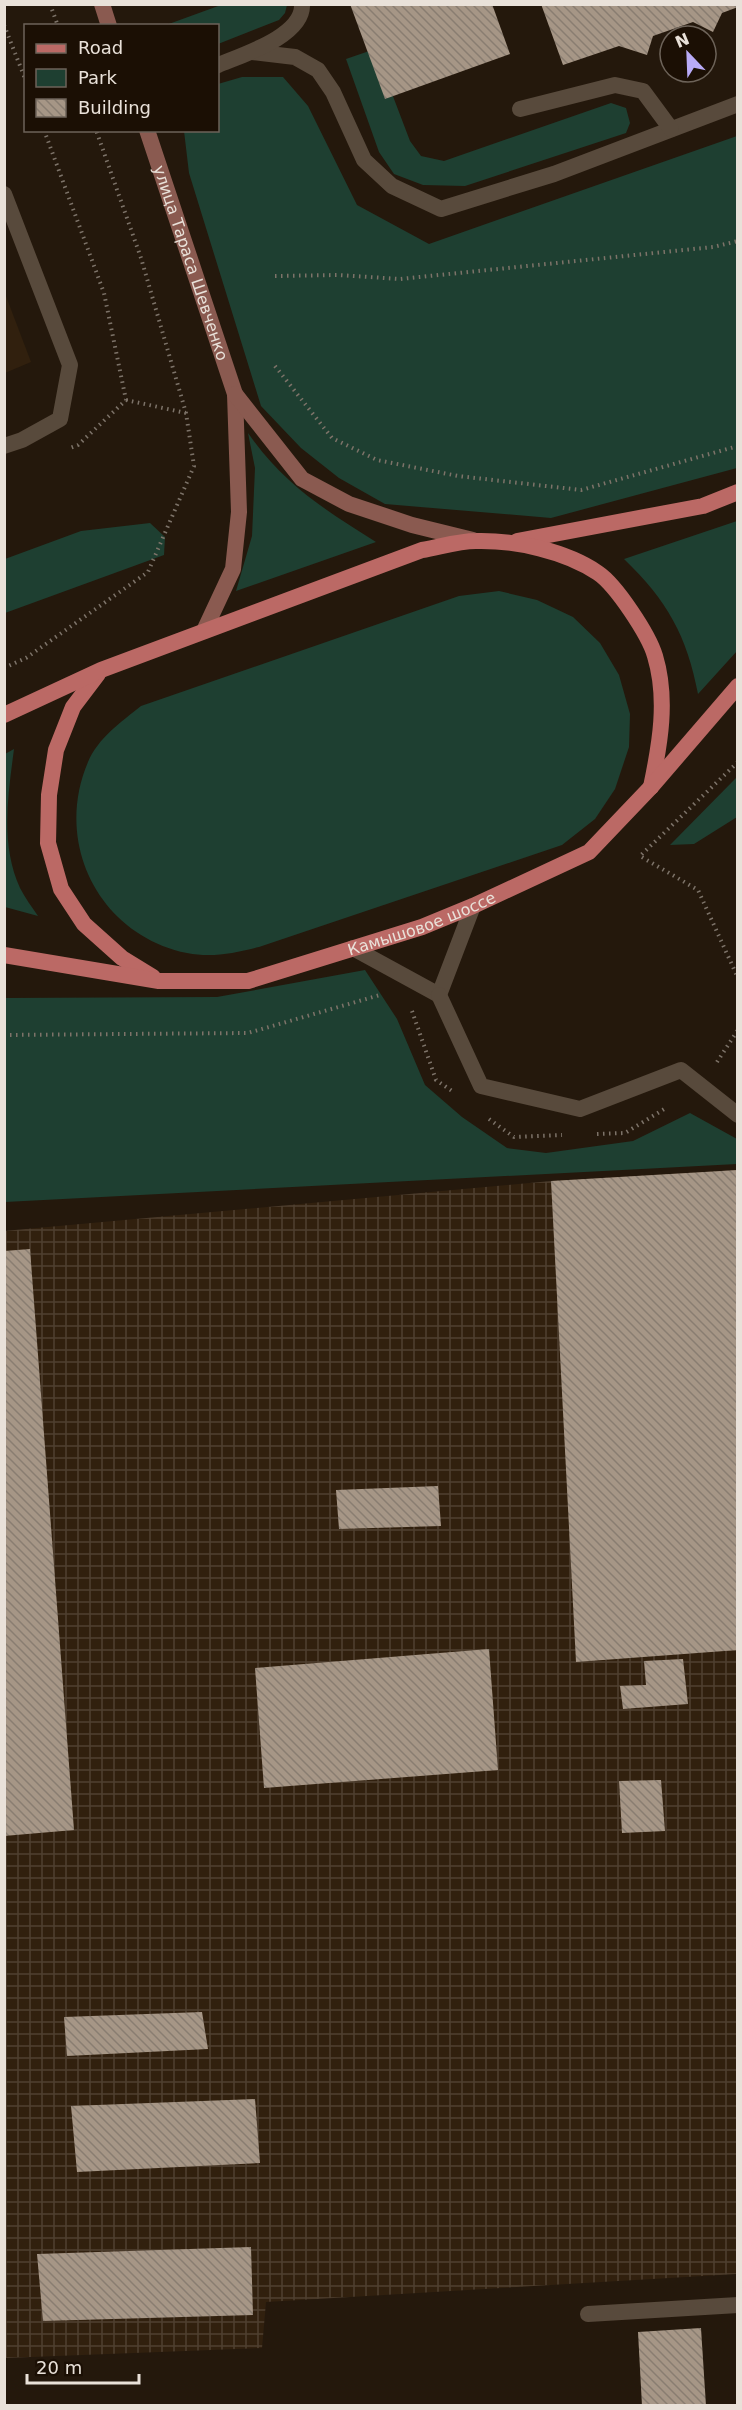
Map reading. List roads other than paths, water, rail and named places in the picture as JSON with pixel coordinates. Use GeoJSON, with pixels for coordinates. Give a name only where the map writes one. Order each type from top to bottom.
{"type":"FeatureCollection","features":[{"type":"Feature","properties":{"kind":"main road"},"geometry":{"type":"LineString","coordinates":[[102,4],[108,24]]}},
{"type":"Feature","properties":{"kind":"main road","name":"улица Тараса Шевченко"},"geometry":{"type":"LineString","coordinates":[[148,132],[235,394],[239,512],[233,569],[204,631]]}},
{"type":"Feature","properties":{"kind":"main road","name":"улица Тараса Шевченко"},"geometry":{"type":"LineString","coordinates":[[235,394],[302,479],[349,504],[412,525],[474,541]]}},
{"type":"Feature","properties":{"kind":"main road"},"geometry":{"type":"LineString","coordinates":[[4,715],[101,670],[422,550],[474,541],[510,542],[702,506],[738,492]]}},
{"type":"Feature","properties":{"kind":"main road"},"geometry":{"type":"LineString","coordinates":[[510,542],[557,554],[600,574],[633,613],[655,655],[661,695],[662,736],[651,787]]}},
{"type":"Feature","properties":{"kind":"main road"},"geometry":{"type":"LineString","coordinates":[[101,670],[74,707],[56,750],[49,795],[48,843],[61,889],[84,924],[122,958],[159,981]]}},
{"type":"Feature","properties":{"kind":"main road","name":"Камышовое шоссе"},"geometry":{"type":"LineString","coordinates":[[4,955],[159,981],[248,981],[422,927],[589,852],[651,787],[738,686]]}},
{"type":"Feature","properties":{"kind":"street"},"geometry":{"type":"LineString","coordinates":[[219,64],[252,52],[296,25],[303,13],[302,4]]}},
{"type":"Feature","properties":{"kind":"street"},"geometry":{"type":"LineString","coordinates":[[252,52],[295,57],[318,70],[333,92],[364,160],[392,186],[441,209],[554,174],[738,104]]}},
{"type":"Feature","properties":{"kind":"street"},"geometry":{"type":"LineString","coordinates":[[520,109],[615,85],[643,91],[671,129]]}},
{"type":"Feature","properties":{"kind":"street"},"geometry":{"type":"LineString","coordinates":[[4,194],[70,365],[60,419],[22,440],[4,446]]}},
{"type":"Feature","properties":{"kind":"street"},"geometry":{"type":"LineString","coordinates":[[439,995],[472,906]]}},
{"type":"Feature","properties":{"kind":"street"},"geometry":{"type":"LineString","coordinates":[[353,948],[439,995],[481,1086],[580,1109],[681,1070],[738,1115]]}},
{"type":"Feature","properties":{"kind":"street"},"geometry":{"type":"LineString","coordinates":[[588,2314],[738,2305]]}}]}
